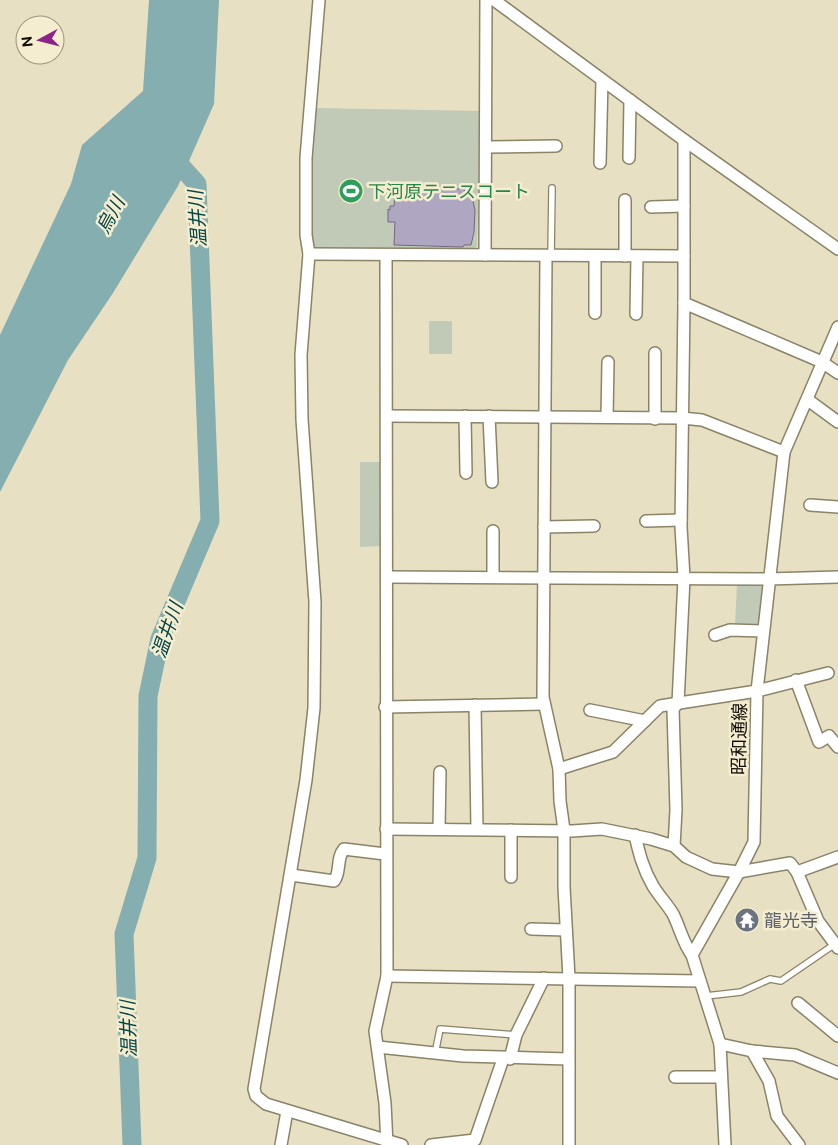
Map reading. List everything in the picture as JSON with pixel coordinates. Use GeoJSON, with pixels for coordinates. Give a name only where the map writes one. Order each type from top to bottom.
{"type":"FeatureCollection","features":[{"type":"Feature","properties":{"kind":"street"},"geometry":{"type":"LineString","coordinates":[[320,0],[306,158],[306,235],[309,254],[301,355],[302,419],[315,602],[315,677],[311,740],[291,875],[254,1089],[260,1100],[287,1111],[387,1143],[402,1145]]}},
{"type":"Feature","properties":{"kind":"street"},"geometry":{"type":"LineString","coordinates":[[485,256],[486,0]]}},
{"type":"Feature","properties":{"kind":"street"},"geometry":{"type":"LineString","coordinates":[[494,0],[684,140],[838,249]]}},
{"type":"Feature","properties":{"kind":"street"},"geometry":{"type":"LineString","coordinates":[[600,163],[602,80]]}},
{"type":"Feature","properties":{"kind":"street"},"geometry":{"type":"LineString","coordinates":[[630,100],[630,158]]}},
{"type":"Feature","properties":{"kind":"street"},"geometry":{"type":"LineString","coordinates":[[674,846],[676,810],[673,709],[678,703],[684,578],[681,520],[684,140]]}},
{"type":"Feature","properties":{"kind":"street"},"geometry":{"type":"LineString","coordinates":[[486,147],[556,146]]}},
{"type":"Feature","properties":{"kind":"street"},"geometry":{"type":"LineString","coordinates":[[625,200],[625,256]]}},
{"type":"Feature","properties":{"kind":"street"},"geometry":{"type":"LineString","coordinates":[[651,207],[684,206]]}},
{"type":"Feature","properties":{"kind":"street"},"geometry":{"type":"LineString","coordinates":[[309,254],[684,256]]}},
{"type":"Feature","properties":{"kind":"street"},"geometry":{"type":"LineString","coordinates":[[386,255],[387,577],[385,854],[387,976],[375,1032],[387,1143]]}},
{"type":"Feature","properties":{"kind":"street"},"geometry":{"type":"LineString","coordinates":[[548,256],[544,527],[544,704],[558,769],[564,830],[569,978],[569,1145]]}},
{"type":"Feature","properties":{"kind":"street"},"geometry":{"type":"LineString","coordinates":[[595,256],[595,313]]}},
{"type":"Feature","properties":{"kind":"street"},"geometry":{"type":"LineString","coordinates":[[636,314],[637,256]]}},
{"type":"Feature","properties":{"kind":"street"},"geometry":{"type":"LineString","coordinates":[[684,303],[822,362],[838,373]]}},
{"type":"Feature","properties":{"kind":"street","name":"昭和通線"},"geometry":{"type":"LineString","coordinates":[[692,956],[754,842],[757,691],[768,579],[784,452],[838,327]]}},
{"type":"Feature","properties":{"kind":"street"},"geometry":{"type":"LineString","coordinates":[[655,353],[655,419]]}},
{"type":"Feature","properties":{"kind":"street"},"geometry":{"type":"LineString","coordinates":[[608,362],[608,417]]}},
{"type":"Feature","properties":{"kind":"street"},"geometry":{"type":"LineString","coordinates":[[808,400],[838,422]]}},
{"type":"Feature","properties":{"kind":"street"},"geometry":{"type":"LineString","coordinates":[[387,416],[682,418],[702,420],[784,452]]}},
{"type":"Feature","properties":{"kind":"street"},"geometry":{"type":"LineString","coordinates":[[465,416],[466,474]]}},
{"type":"Feature","properties":{"kind":"street"},"geometry":{"type":"LineString","coordinates":[[489,416],[492,482]]}},
{"type":"Feature","properties":{"kind":"street"},"geometry":{"type":"LineString","coordinates":[[810,505],[838,507]]}},
{"type":"Feature","properties":{"kind":"street"},"geometry":{"type":"LineString","coordinates":[[646,521],[681,520]]}},
{"type":"Feature","properties":{"kind":"street"},"geometry":{"type":"LineString","coordinates":[[544,527],[594,526]]}},
{"type":"Feature","properties":{"kind":"street"},"geometry":{"type":"LineString","coordinates":[[493,531],[493,577]]}},
{"type":"Feature","properties":{"kind":"street"},"geometry":{"type":"LineString","coordinates":[[387,577],[838,578]]}},
{"type":"Feature","properties":{"kind":"street"},"geometry":{"type":"LineString","coordinates":[[715,635],[730,630],[763,631]]}},
{"type":"Feature","properties":{"kind":"street"},"geometry":{"type":"LineString","coordinates":[[558,769],[613,752],[660,706],[757,691],[828,673]]}},
{"type":"Feature","properties":{"kind":"street"},"geometry":{"type":"LineString","coordinates":[[796,680],[819,742],[829,736],[838,747]]}},
{"type":"Feature","properties":{"kind":"street"},"geometry":{"type":"LineString","coordinates":[[385,707],[544,704]]}},
{"type":"Feature","properties":{"kind":"street"},"geometry":{"type":"LineString","coordinates":[[475,705],[477,829]]}},
{"type":"Feature","properties":{"kind":"street"},"geometry":{"type":"LineString","coordinates":[[590,710],[645,721]]}},
{"type":"Feature","properties":{"kind":"street"},"geometry":{"type":"LineString","coordinates":[[439,829],[440,772]]}},
{"type":"Feature","properties":{"kind":"street"},"geometry":{"type":"LineString","coordinates":[[386,829],[602,829],[635,835],[674,846],[686,856],[712,869],[739,872],[790,862],[798,872],[818,921],[836,946]]}},
{"type":"Feature","properties":{"kind":"street"},"geometry":{"type":"LineString","coordinates":[[510,877],[511,830]]}},
{"type":"Feature","properties":{"kind":"street"},"geometry":{"type":"LineString","coordinates":[[635,835],[640,860],[653,886],[672,912],[684,939],[685,946],[692,956],[720,1044],[725,1145]]}},
{"type":"Feature","properties":{"kind":"street"},"geometry":{"type":"LineString","coordinates":[[291,875],[334,881],[337,877],[341,851],[344,849],[385,854]]}},
{"type":"Feature","properties":{"kind":"street"},"geometry":{"type":"LineString","coordinates":[[798,872],[838,857]]}},
{"type":"Feature","properties":{"kind":"street"},"geometry":{"type":"LineString","coordinates":[[531,929],[566,930]]}},
{"type":"Feature","properties":{"kind":"street"},"geometry":{"type":"LineString","coordinates":[[387,976],[700,981]]}},
{"type":"Feature","properties":{"kind":"street"},"geometry":{"type":"LineString","coordinates":[[432,1145],[475,1140],[516,1035],[544,978]]}},
{"type":"Feature","properties":{"kind":"street"},"geometry":{"type":"LineString","coordinates":[[798,1003],[838,1036]]}},
{"type":"Feature","properties":{"kind":"street"},"geometry":{"type":"LineString","coordinates":[[720,1044],[752,1051],[794,1055],[838,1073]]}},
{"type":"Feature","properties":{"kind":"street"},"geometry":{"type":"LineString","coordinates":[[378,1047],[434,1054],[507,1059],[568,1060]]}},
{"type":"Feature","properties":{"kind":"street"},"geometry":{"type":"LineString","coordinates":[[752,1051],[769,1081],[777,1116],[799,1145]]}},
{"type":"Feature","properties":{"kind":"street"},"geometry":{"type":"LineString","coordinates":[[675,1077],[721,1077]]}},
{"type":"Feature","properties":{"kind":"street"},"geometry":{"type":"LineString","coordinates":[[281,1145],[287,1111]]}},
{"type":"Feature","properties":{"kind":"lane"},"geometry":{"type":"LineString","coordinates":[[548,256],[552,188]]}},
{"type":"Feature","properties":{"kind":"lane"},"geometry":{"type":"LineString","coordinates":[[706,996],[741,992],[770,979],[781,981],[836,946]]}},
{"type":"Feature","properties":{"kind":"lane"},"geometry":{"type":"LineString","coordinates":[[434,1054],[440,1029],[516,1035]]}},
{"type":"Feature","properties":{"kind":"green space"},"geometry":{"type":"Polygon","coordinates":[[[317,108],[481,111],[477,246],[472,251],[316,249],[310,235],[314,115],[317,108]]]}},
{"type":"Feature","properties":{"kind":"green space"},"geometry":{"type":"Polygon","coordinates":[[[429,321],[452,321],[452,354],[429,354],[429,321]]]}},
{"type":"Feature","properties":{"kind":"green space"},"geometry":{"type":"Polygon","coordinates":[[[360,462],[383,462],[383,546],[360,547],[360,462]]]}},
{"type":"Feature","properties":{"kind":"green space"},"geometry":{"type":"Polygon","coordinates":[[[737,583],[763,584],[759,626],[735,625],[737,583]]]}},
{"type":"Feature","properties":{"kind":"water","name":"烏川"},"geometry":{"type":"Polygon","coordinates":[[[149,0],[219,0],[214,104],[178,186],[113,293],[68,360],[0,492],[0,335],[71,184],[82,145],[143,91],[149,0]]]}},
{"type":"Feature","properties":{"kind":"building"},"geometry":{"type":"Polygon","coordinates":[[[414,189],[464,189],[465,192],[471,192],[475,210],[474,232],[471,245],[464,245],[463,247],[394,245],[395,222],[388,222],[388,209],[390,210],[390,206],[394,206],[395,192],[413,192],[414,189]]]}},
{"type":"Feature","properties":{"kind":"waterway","name":"温井川"},"geometry":{"type":"LineString","coordinates":[[132,1145],[124,934],[147,858],[148,696],[160,639],[210,521],[197,184],[168,152]]}},
{"type":"Feature","properties":{"kind":"place","name":"下河原テニスコート"},"geometry":{"type":"Point","coordinates":[351,191]}},
{"type":"Feature","properties":{"kind":"place","name":"龍光寺"},"geometry":{"type":"Point","coordinates":[747,920]}}]}
